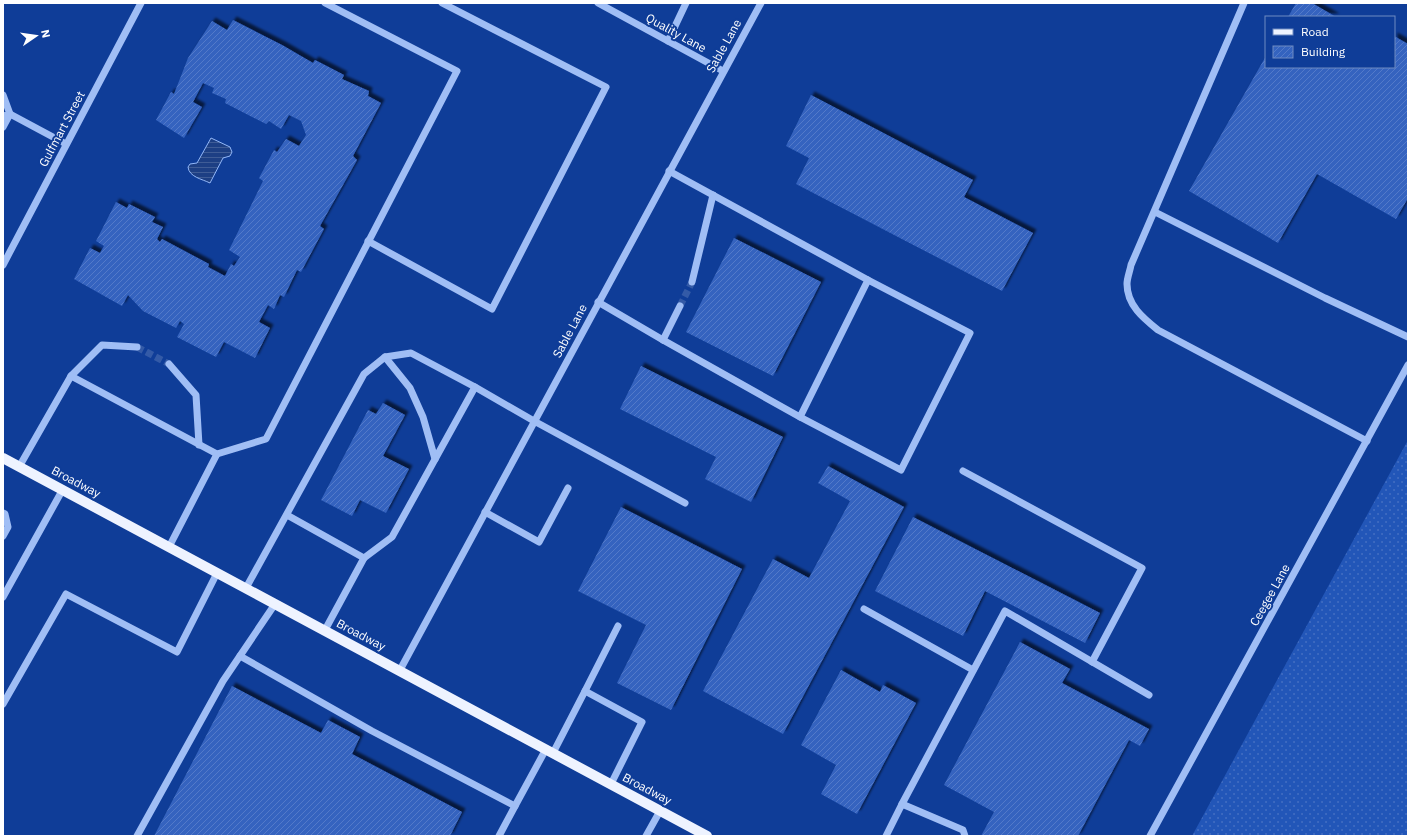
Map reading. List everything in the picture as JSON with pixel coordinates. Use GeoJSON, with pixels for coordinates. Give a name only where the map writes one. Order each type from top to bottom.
{"type":"FeatureCollection","features":[{"type":"Feature","properties":{"kind":"main road","name":"Broadway"},"geometry":{"type":"LineString","coordinates":[[3,458],[707,836]]}},
{"type":"Feature","properties":{"kind":"street","name":"Gulfmart Street"},"geometry":{"type":"LineString","coordinates":[[3,265],[141,3]]}},
{"type":"Feature","properties":{"kind":"street"},"geometry":{"type":"LineString","coordinates":[[71,376],[217,454],[266,439],[457,71],[324,3]]}},
{"type":"Feature","properties":{"kind":"street"},"geometry":{"type":"LineString","coordinates":[[368,241],[492,309],[606,86],[442,3]]}},
{"type":"Feature","properties":{"kind":"street","name":"Quality Lane"},"geometry":{"type":"LineString","coordinates":[[598,3],[723,71]]}},
{"type":"Feature","properties":{"kind":"street"},"geometry":{"type":"LineString","coordinates":[[668,41],[686,3]]}},
{"type":"Feature","properties":{"kind":"street","name":"Sable Lane"},"geometry":{"type":"LineString","coordinates":[[400,670],[761,3]]}},
{"type":"Feature","properties":{"kind":"street"},"geometry":{"type":"LineString","coordinates":[[1244,3],[1131,265],[1127,284],[1131,301],[1140,315],[1158,330],[1367,441]]}},
{"type":"Feature","properties":{"kind":"street"},"geometry":{"type":"LineString","coordinates":[[3,95],[6,115],[3,128]]}},
{"type":"Feature","properties":{"kind":"street"},"geometry":{"type":"LineString","coordinates":[[6,115],[66,144]]}},
{"type":"Feature","properties":{"kind":"street"},"geometry":{"type":"LineString","coordinates":[[598,302],[800,417],[901,470],[970,333],[868,280],[669,171]]}},
{"type":"Feature","properties":{"kind":"street"},"geometry":{"type":"LineString","coordinates":[[692,282],[713,195]]}},
{"type":"Feature","properties":{"kind":"street"},"geometry":{"type":"LineString","coordinates":[[1155,212],[1325,298],[1408,337]]}},
{"type":"Feature","properties":{"kind":"street"},"geometry":{"type":"LineString","coordinates":[[800,417],[868,280]]}},
{"type":"Feature","properties":{"kind":"street"},"geometry":{"type":"LineString","coordinates":[[663,340],[680,306]]}},
{"type":"Feature","properties":{"kind":"street"},"geometry":{"type":"LineString","coordinates":[[19,467],[71,376],[102,344],[137,347]]}},
{"type":"Feature","properties":{"kind":"street"},"geometry":{"type":"LineString","coordinates":[[246,588],[364,374],[384,357],[411,353],[685,503]]}},
{"type":"Feature","properties":{"kind":"street"},"geometry":{"type":"LineString","coordinates":[[384,357],[410,388],[423,417],[435,459]]}},
{"type":"Feature","properties":{"kind":"street"},"geometry":{"type":"LineString","coordinates":[[169,364],[196,395],[200,445]]}},
{"type":"Feature","properties":{"kind":"street","name":"Ceegee Lane"},"geometry":{"type":"LineString","coordinates":[[1150,836],[1408,365]]}},
{"type":"Feature","properties":{"kind":"street"},"geometry":{"type":"LineString","coordinates":[[325,630],[364,558],[392,537],[475,387]]}},
{"type":"Feature","properties":{"kind":"street"},"geometry":{"type":"LineString","coordinates":[[169,547],[217,454]]}},
{"type":"Feature","properties":{"kind":"street"},"geometry":{"type":"LineString","coordinates":[[963,471],[1142,568],[1092,662]]}},
{"type":"Feature","properties":{"kind":"street"},"geometry":{"type":"LineString","coordinates":[[485,512],[539,542],[568,488]]}},
{"type":"Feature","properties":{"kind":"street"},"geometry":{"type":"LineString","coordinates":[[3,597],[63,489]]}},
{"type":"Feature","properties":{"kind":"street"},"geometry":{"type":"LineString","coordinates":[[3,513],[5,514],[8,527],[3,536]]}},
{"type":"Feature","properties":{"kind":"street"},"geometry":{"type":"LineString","coordinates":[[287,515],[364,558]]}},
{"type":"Feature","properties":{"kind":"street"},"geometry":{"type":"LineString","coordinates":[[3,704],[66,594],[177,652],[217,573]]}},
{"type":"Feature","properties":{"kind":"street"},"geometry":{"type":"LineString","coordinates":[[137,836],[223,681],[275,604]]}},
{"type":"Feature","properties":{"kind":"street"},"geometry":{"type":"LineString","coordinates":[[864,609],[973,670]]}},
{"type":"Feature","properties":{"kind":"street"},"geometry":{"type":"LineString","coordinates":[[886,836],[1005,611],[1149,695]]}},
{"type":"Feature","properties":{"kind":"street"},"geometry":{"type":"LineString","coordinates":[[499,836],[514,806],[585,691],[618,626]]}},
{"type":"Feature","properties":{"kind":"street"},"geometry":{"type":"LineString","coordinates":[[240,656],[372,731],[514,806]]}},
{"type":"Feature","properties":{"kind":"street"},"geometry":{"type":"LineString","coordinates":[[585,691],[642,722],[611,784]]}},
{"type":"Feature","properties":{"kind":"street"},"geometry":{"type":"LineString","coordinates":[[902,804],[962,830],[965,836]]}},
{"type":"Feature","properties":{"kind":"street"},"geometry":{"type":"LineString","coordinates":[[646,836],[660,811]]}},
{"type":"Feature","properties":{"kind":"shaded area"},"geometry":{"type":"Polygon","coordinates":[[[211,138],[230,147],[232,152],[230,156],[223,158],[210,183],[193,175],[188,167],[190,164],[197,163],[211,138]]]}},
{"type":"Feature","properties":{"kind":"shaded area"},"geometry":{"type":"Polygon","coordinates":[[[1408,440],[1408,836],[1192,836],[1408,440]]]}},
{"type":"Feature","properties":{"kind":"building"},"geometry":{"type":"Polygon","coordinates":[[[1296,3],[1312,3],[1334,16],[1289,16],[1296,3]]]}},
{"type":"Feature","properties":{"kind":"building"},"geometry":{"type":"Polygon","coordinates":[[[233,20],[313,63],[315,60],[344,75],[342,79],[369,91],[368,96],[381,103],[353,156],[357,160],[320,226],[324,229],[301,272],[297,270],[284,297],[280,295],[274,309],[268,305],[259,322],[270,328],[255,358],[224,342],[216,357],[177,337],[184,324],[180,321],[176,328],[143,311],[128,295],[122,306],[74,279],[90,248],[100,253],[104,246],[96,241],[116,202],[127,208],[129,204],[155,217],[152,222],[163,227],[157,239],[160,242],[162,239],[209,264],[208,267],[225,276],[231,264],[234,266],[240,257],[229,250],[263,181],[259,178],[274,150],[277,152],[286,139],[299,146],[306,135],[301,121],[289,115],[281,129],[269,121],[266,124],[225,103],[226,99],[212,93],[214,88],[203,83],[193,102],[202,107],[184,138],[156,120],[171,92],[174,94],[188,58],[212,21],[227,30],[233,20]]]}},
{"type":"Feature","properties":{"kind":"building"},"geometry":{"type":"Polygon","coordinates":[[[1395,37],[1408,44],[1408,198],[1396,219],[1317,174],[1278,243],[1189,191],[1265,58],[1265,68],[1395,68],[1395,37]]]}},
{"type":"Feature","properties":{"kind":"building"},"geometry":{"type":"Polygon","coordinates":[[[811,95],[973,180],[964,197],[1033,233],[1002,291],[796,184],[809,158],[786,146],[811,95]]]}},
{"type":"Feature","properties":{"kind":"building"},"geometry":{"type":"Polygon","coordinates":[[[734,238],[821,282],[773,376],[686,332],[734,238]]]}},
{"type":"Feature","properties":{"kind":"building"},"geometry":{"type":"Polygon","coordinates":[[[641,366],[783,437],[751,502],[705,479],[716,457],[620,409],[641,366]]]}},
{"type":"Feature","properties":{"kind":"building"},"geometry":{"type":"Polygon","coordinates":[[[383,403],[405,415],[383,456],[409,469],[386,513],[360,500],[352,516],[321,500],[368,410],[376,414],[383,403]]]}},
{"type":"Feature","properties":{"kind":"building"},"geometry":{"type":"Polygon","coordinates":[[[828,466],[904,507],[783,734],[703,691],[773,559],[809,578],[850,501],[818,483],[828,466]]]}},
{"type":"Feature","properties":{"kind":"building"},"geometry":{"type":"Polygon","coordinates":[[[621,507],[742,569],[671,710],[617,683],[646,625],[578,591],[621,507]]]}},
{"type":"Feature","properties":{"kind":"building"},"geometry":{"type":"Polygon","coordinates":[[[913,517],[1100,613],[1085,643],[985,591],[963,636],[875,591],[913,517]]]}},
{"type":"Feature","properties":{"kind":"building"},"geometry":{"type":"Polygon","coordinates":[[[1020,642],[1070,669],[1062,683],[1149,729],[1140,746],[1129,740],[1078,836],[981,836],[994,812],[944,785],[1020,642]]]}},
{"type":"Feature","properties":{"kind":"building"},"geometry":{"type":"Polygon","coordinates":[[[841,670],[880,692],[883,685],[916,703],[857,814],[821,794],[836,765],[801,745],[841,670]]]}},
{"type":"Feature","properties":{"kind":"building"},"geometry":{"type":"Polygon","coordinates":[[[232,686],[321,733],[328,720],[360,737],[352,754],[462,812],[450,836],[154,836],[232,686]]]}},
{"type":"Feature","properties":{"kind":"tunnel"},"geometry":{"type":"LineString","coordinates":[[680,306],[692,282]]}},
{"type":"Feature","properties":{"kind":"tunnel"},"geometry":{"type":"LineString","coordinates":[[137,347],[169,364]]}}]}
